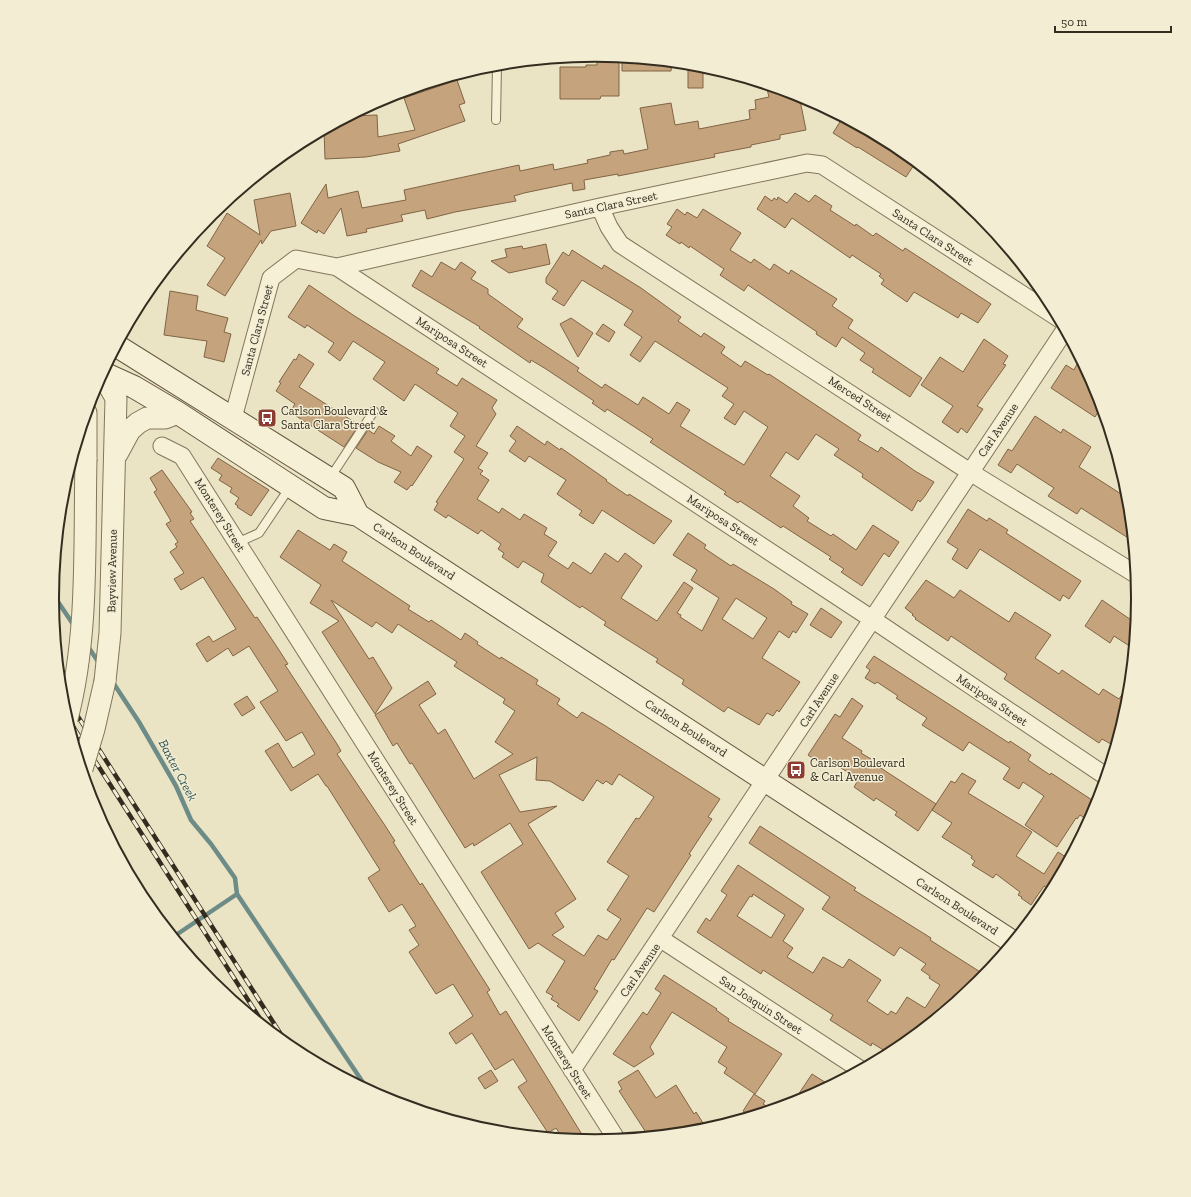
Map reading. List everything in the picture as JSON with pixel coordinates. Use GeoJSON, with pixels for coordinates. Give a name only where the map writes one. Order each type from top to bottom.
{"type":"FeatureCollection","features":[{"type":"Feature","properties":{"kind":"main road","name":"Carlson Boulevard"},"geometry":{"type":"LineString","coordinates":[[121,348],[344,488],[358,515]]}},
{"type":"Feature","properties":{"kind":"main road","name":"Carlson Boulevard"},"geometry":{"type":"LineString","coordinates":[[108,375],[134,387],[178,413],[324,508],[358,515],[1009,939]]}},
{"type":"Feature","properties":{"kind":"street","name":"Santa Clara Street"},"geometry":{"type":"LineString","coordinates":[[233,418],[271,278],[296,259],[337,267],[600,207],[807,163],[822,165],[1049,312]]}},
{"type":"Feature","properties":{"kind":"street","name":"Merced Street"},"geometry":{"type":"LineString","coordinates":[[600,207],[608,227],[620,244],[970,472],[1131,571]]}},
{"type":"Feature","properties":{"kind":"street","name":"Mariposa Street"},"geometry":{"type":"LineString","coordinates":[[337,267],[872,619],[1103,774]]}},
{"type":"Feature","properties":{"kind":"street","name":"Carl Avenue"},"geometry":{"type":"LineString","coordinates":[[572,1070],[661,940],[872,619],[1062,334]]}},
{"type":"Feature","properties":{"kind":"street","name":"Bayview Avenue"},"geometry":{"type":"LineString","coordinates":[[84,761],[98,713],[107,665],[111,610],[116,398],[106,380]]}},
{"type":"Feature","properties":{"kind":"street"},"geometry":{"type":"LineString","coordinates":[[114,458],[130,430],[138,422],[147,418],[166,418],[178,413]]}},
{"type":"Feature","properties":{"kind":"street"},"geometry":{"type":"LineString","coordinates":[[70,706],[81,644],[86,429]]}},
{"type":"Feature","properties":{"kind":"street","name":"Monterey Street"},"geometry":{"type":"LineString","coordinates":[[162,446],[182,456],[613,1135]]}},
{"type":"Feature","properties":{"kind":"street","name":"San Joaquin Street"},"geometry":{"type":"LineString","coordinates":[[661,940],[857,1067]]}},
{"type":"Feature","properties":{"kind":"lane"},"geometry":{"type":"LineString","coordinates":[[496,120],[497,71]]}},
{"type":"Feature","properties":{"kind":"lane"},"geometry":{"type":"LineString","coordinates":[[330,479],[374,411]]}},
{"type":"Feature","properties":{"kind":"lane"},"geometry":{"type":"LineString","coordinates":[[237,543],[259,533],[290,487]]}},
{"type":"Feature","properties":{"kind":"building"},"geometry":{"type":"Polygon","coordinates":[[[597,62],[619,63],[619,96],[601,96],[600,99],[560,99],[560,67],[586,67],[586,65],[597,65],[597,62]]]}},
{"type":"Feature","properties":{"kind":"building"},"geometry":{"type":"Polygon","coordinates":[[[622,63],[671,68],[671,71],[622,71],[622,63]]]}},
{"type":"Feature","properties":{"kind":"building"},"geometry":{"type":"Polygon","coordinates":[[[688,70],[703,73],[703,88],[688,88],[688,70]]]}},
{"type":"Feature","properties":{"kind":"building"},"geometry":{"type":"Polygon","coordinates":[[[457,80],[465,103],[459,105],[465,121],[398,144],[400,151],[366,157],[325,159],[324,136],[361,116],[377,115],[378,137],[415,130],[404,98],[457,80]]]}},
{"type":"Feature","properties":{"kind":"building"},"geometry":{"type":"Polygon","coordinates":[[[767,90],[801,103],[806,130],[780,135],[780,139],[751,145],[751,147],[714,154],[715,157],[618,176],[618,174],[584,180],[585,189],[573,191],[572,183],[514,196],[516,201],[455,212],[427,219],[425,210],[401,215],[403,221],[366,229],[367,232],[347,236],[341,208],[324,234],[318,230],[317,233],[301,223],[326,184],[328,198],[358,191],[362,208],[406,200],[404,190],[519,165],[520,171],[553,164],[554,170],[588,163],[587,160],[610,155],[610,152],[623,150],[624,154],[648,149],[640,108],[671,103],[675,125],[698,121],[699,129],[750,119],[749,110],[756,109],[755,100],[769,97],[767,90]]]}},
{"type":"Feature","properties":{"kind":"building"},"geometry":{"type":"Polygon","coordinates":[[[840,121],[894,152],[913,166],[906,177],[833,133],[840,121]]]}},
{"type":"Feature","properties":{"kind":"building"},"geometry":{"type":"Polygon","coordinates":[[[290,193],[296,226],[271,231],[262,244],[261,240],[225,296],[207,285],[225,258],[207,246],[227,213],[260,235],[254,200],[290,193]]]}},
{"type":"Feature","properties":{"kind":"building"},"geometry":{"type":"Polygon","coordinates":[[[795,193],[809,202],[815,195],[832,206],[830,210],[855,226],[856,224],[873,236],[876,233],[903,251],[905,248],[991,304],[978,323],[961,313],[958,318],[914,292],[907,302],[881,284],[884,280],[879,276],[881,274],[852,255],[850,258],[792,218],[785,228],[757,209],[765,196],[772,201],[774,198],[777,200],[778,197],[787,203],[795,193]]]}},
{"type":"Feature","properties":{"kind":"building"},"geometry":{"type":"Polygon","coordinates":[[[677,209],[685,215],[687,212],[697,218],[703,209],[741,233],[730,250],[751,263],[754,259],[770,270],[774,264],[789,274],[791,270],[837,299],[832,306],[853,320],[848,328],[922,378],[910,397],[872,372],[874,369],[860,360],[865,353],[842,337],[836,347],[816,334],[817,332],[748,285],[744,291],[720,275],[724,269],[690,246],[689,248],[681,242],[680,244],[666,235],[672,227],[667,224],[677,209]]]}},
{"type":"Feature","properties":{"kind":"building"},"geometry":{"type":"Polygon","coordinates":[[[546,244],[550,264],[509,273],[491,261],[507,257],[505,249],[522,246],[523,249],[546,244]]]}},
{"type":"Feature","properties":{"kind":"building"},"geometry":{"type":"Polygon","coordinates":[[[572,250],[602,269],[604,265],[641,288],[681,317],[678,321],[701,337],[704,333],[725,347],[721,353],[741,367],[745,361],[768,375],[769,374],[861,435],[858,440],[878,452],[881,447],[915,471],[934,482],[920,502],[918,500],[912,511],[862,477],[863,474],[834,455],[839,449],[816,434],[798,460],[786,452],[770,476],[800,496],[793,506],[809,518],[807,521],[831,536],[833,534],[856,550],[873,525],[899,542],[889,557],[884,553],[862,586],[841,572],[844,569],[829,559],[831,557],[783,526],[781,528],[740,501],[738,503],[724,494],[726,492],[650,442],[653,439],[607,409],[605,412],[592,403],[594,401],[546,369],[531,360],[530,363],[479,328],[480,327],[412,286],[421,270],[432,277],[441,262],[455,270],[461,262],[476,272],[471,279],[488,289],[488,294],[523,319],[517,327],[579,368],[577,371],[602,388],[605,384],[638,405],[643,397],[669,414],[677,402],[690,410],[680,426],[744,465],[768,427],[744,411],[735,425],[724,418],[734,404],[722,396],[728,388],[655,341],[640,362],[630,355],[642,337],[624,325],[633,311],[582,280],[564,306],[552,299],[558,291],[546,283],[546,278],[563,252],[569,256],[572,250]]]}},
{"type":"Feature","properties":{"kind":"building"},"geometry":{"type":"Polygon","coordinates":[[[309,285],[353,315],[439,369],[436,373],[457,386],[462,378],[497,400],[492,408],[496,414],[476,446],[488,453],[478,468],[483,471],[480,474],[489,480],[477,499],[499,513],[502,508],[520,520],[524,514],[547,528],[544,534],[557,542],[548,556],[568,569],[573,562],[591,574],[605,553],[618,562],[625,553],[642,566],[621,598],[657,621],[684,582],[693,588],[677,613],[681,615],[680,617],[702,631],[719,598],[691,580],[697,570],[673,555],[688,533],[706,545],[704,548],[731,566],[733,564],[774,589],[792,602],[791,604],[808,614],[796,633],[793,631],[789,638],[779,631],[762,658],[800,682],[779,712],[777,710],[773,716],[767,713],[759,725],[728,707],[724,712],[682,684],[684,680],[656,662],[658,659],[604,625],[606,622],[582,606],[580,608],[541,582],[544,574],[523,561],[518,568],[502,557],[504,553],[498,549],[501,544],[481,530],[478,534],[448,515],[446,518],[434,510],[438,503],[436,502],[464,459],[454,452],[465,436],[450,426],[458,413],[415,384],[404,401],[373,379],[385,362],[353,341],[340,361],[328,352],[334,343],[307,325],[305,328],[288,317],[309,285]],[[736,598],[722,619],[753,639],[767,618],[736,598]]]}},
{"type":"Feature","properties":{"kind":"building"},"geometry":{"type":"Polygon","coordinates":[[[170,291],[198,296],[196,310],[228,318],[224,332],[231,334],[224,362],[204,357],[207,341],[164,335],[170,291]]]}},
{"type":"Feature","properties":{"kind":"building"},"geometry":{"type":"Polygon","coordinates":[[[571,318],[593,333],[578,357],[560,324],[571,318]]]}},
{"type":"Feature","properties":{"kind":"building"},"geometry":{"type":"Polygon","coordinates":[[[603,324],[615,332],[609,342],[596,334],[603,324]]]}},
{"type":"Feature","properties":{"kind":"building"},"geometry":{"type":"Polygon","coordinates":[[[984,339],[1008,356],[1003,364],[1006,365],[977,406],[983,409],[967,433],[961,428],[958,433],[942,422],[953,406],[921,385],[940,357],[963,372],[984,339]]]}},
{"type":"Feature","properties":{"kind":"building"},"geometry":{"type":"Polygon","coordinates":[[[299,354],[314,364],[299,387],[359,425],[344,447],[290,412],[295,404],[276,391],[281,383],[279,382],[299,354]]]}},
{"type":"Feature","properties":{"kind":"building"},"geometry":{"type":"Polygon","coordinates":[[[1077,364],[1079,365],[1098,412],[1095,417],[1051,388],[1066,365],[1074,370],[1077,364]]]}},
{"type":"Feature","properties":{"kind":"building"},"geometry":{"type":"Polygon","coordinates":[[[1035,416],[1061,433],[1063,429],[1091,447],[1079,467],[1122,495],[1128,538],[1081,508],[1077,514],[1048,496],[1054,488],[1017,464],[1011,473],[998,465],[1008,449],[1012,451],[1035,416]]]}},
{"type":"Feature","properties":{"kind":"building"},"geometry":{"type":"Polygon","coordinates":[[[379,426],[395,436],[391,441],[411,456],[417,446],[432,456],[412,486],[411,485],[407,490],[394,482],[401,472],[378,462],[356,448],[368,430],[374,434],[379,426]]]}},
{"type":"Feature","properties":{"kind":"building"},"geometry":{"type":"Polygon","coordinates":[[[517,426],[545,445],[547,441],[560,450],[561,448],[628,496],[629,494],[672,521],[654,544],[602,510],[593,524],[579,515],[582,511],[557,494],[566,480],[529,456],[525,462],[509,451],[516,441],[510,436],[517,426]]]}},
{"type":"Feature","properties":{"kind":"building"},"geometry":{"type":"Polygon","coordinates":[[[218,458],[269,490],[251,516],[237,507],[238,506],[235,504],[239,498],[230,492],[232,488],[219,480],[222,475],[211,468],[218,458]]]}},
{"type":"Feature","properties":{"kind":"building"},"geometry":{"type":"Polygon","coordinates":[[[162,470],[192,512],[190,513],[194,519],[190,521],[255,618],[257,617],[288,664],[285,665],[341,751],[337,754],[395,841],[393,842],[420,885],[422,883],[490,990],[487,992],[500,1015],[506,1011],[582,1135],[560,1134],[556,1128],[548,1133],[518,1087],[527,1081],[513,1059],[495,1070],[472,1033],[456,1044],[449,1033],[473,1016],[453,984],[436,994],[409,952],[419,945],[409,930],[416,926],[402,904],[389,912],[368,878],[380,870],[327,786],[318,774],[291,791],[265,751],[278,743],[293,768],[315,754],[302,732],[286,741],[260,702],[278,691],[249,646],[233,656],[228,648],[207,662],[196,644],[209,636],[213,642],[236,629],[203,577],[181,590],[174,579],[184,573],[170,552],[177,547],[175,544],[178,542],[166,524],[171,521],[154,492],[157,490],[150,478],[162,470]]]}},
{"type":"Feature","properties":{"kind":"building"},"geometry":{"type":"Polygon","coordinates":[[[968,509],[987,521],[989,518],[1008,530],[1006,533],[1081,581],[1069,599],[1063,595],[1060,601],[980,549],[967,569],[952,559],[958,549],[947,542],[968,509]]]}},
{"type":"Feature","properties":{"kind":"building"},"geometry":{"type":"Polygon","coordinates":[[[298,530],[330,550],[334,544],[347,552],[342,561],[410,606],[408,609],[429,622],[431,620],[461,640],[465,633],[478,642],[477,644],[500,659],[501,657],[538,680],[536,684],[560,699],[557,704],[577,718],[582,712],[720,799],[708,817],[712,819],[689,854],[691,855],[654,912],[647,908],[614,960],[612,959],[594,989],[598,991],[579,1021],[557,1006],[559,1004],[551,999],[553,996],[546,992],[565,961],[538,943],[529,949],[481,872],[523,844],[510,823],[474,846],[473,843],[465,848],[412,763],[410,764],[397,743],[393,746],[375,715],[428,681],[436,694],[419,705],[438,734],[445,729],[474,779],[513,754],[495,742],[515,711],[503,703],[505,699],[454,666],[457,662],[398,624],[392,633],[376,622],[372,627],[331,600],[369,659],[373,657],[392,688],[375,714],[322,632],[339,621],[310,603],[321,585],[280,557],[298,530]],[[537,757],[499,775],[520,812],[557,806],[528,824],[576,899],[555,913],[564,927],[552,935],[584,956],[598,935],[607,940],[621,919],[607,910],[629,876],[607,862],[636,818],[639,819],[654,797],[619,774],[612,785],[606,781],[603,784],[597,780],[583,801],[550,781],[536,780],[537,757]]]}},
{"type":"Feature","properties":{"kind":"building"},"geometry":{"type":"Polygon","coordinates":[[[926,580],[954,598],[960,590],[1009,622],[1015,612],[1051,635],[1035,658],[1059,674],[1062,670],[1099,695],[1103,689],[1119,699],[1124,692],[1112,745],[1102,739],[1099,743],[1004,679],[1007,674],[951,636],[948,641],[915,619],[916,618],[912,615],[913,614],[905,608],[926,580]]]}},
{"type":"Feature","properties":{"kind":"building"},"geometry":{"type":"Polygon","coordinates":[[[1102,600],[1131,620],[1130,646],[1114,636],[1110,643],[1085,626],[1102,600]]]}},
{"type":"Feature","properties":{"kind":"building"},"geometry":{"type":"Polygon","coordinates":[[[821,608],[842,622],[831,638],[810,625],[821,608]]]}},
{"type":"Feature","properties":{"kind":"building"},"geometry":{"type":"Polygon","coordinates":[[[874,656],[1009,743],[1010,741],[1031,755],[1028,760],[1092,800],[1085,818],[1080,815],[1077,819],[1076,818],[1057,847],[1025,825],[1044,796],[1023,782],[1019,789],[1003,779],[1010,768],[969,742],[963,751],[922,725],[927,718],[896,698],[898,696],[877,682],[875,684],[865,678],[870,670],[866,667],[874,656]]]}},
{"type":"Feature","properties":{"kind":"building"},"geometry":{"type":"Polygon","coordinates":[[[247,696],[255,708],[242,716],[234,704],[247,696]]]}},
{"type":"Feature","properties":{"kind":"building"},"geometry":{"type":"Polygon","coordinates":[[[852,698],[863,706],[842,738],[862,751],[861,753],[871,759],[870,761],[936,804],[918,831],[895,815],[897,812],[876,798],[874,801],[854,787],[857,782],[852,779],[854,776],[828,760],[824,766],[808,755],[835,714],[840,717],[852,698]]]}},
{"type":"Feature","properties":{"kind":"building"},"geometry":{"type":"Polygon","coordinates":[[[962,773],[976,781],[968,793],[1032,832],[1016,856],[1044,874],[1058,852],[1066,857],[1047,888],[1044,886],[1031,905],[1018,895],[1020,892],[996,874],[993,878],[972,865],[975,861],[971,858],[972,856],[942,837],[952,823],[932,810],[951,781],[955,783],[962,773]]]}},
{"type":"Feature","properties":{"kind":"building"},"geometry":{"type":"Polygon","coordinates":[[[760,826],[856,888],[854,890],[931,938],[930,940],[980,972],[949,1002],[922,1024],[885,1051],[872,1043],[871,1046],[830,1020],[833,1015],[763,970],[761,974],[697,932],[706,918],[710,921],[727,895],[721,891],[738,865],[804,909],[783,941],[793,948],[787,957],[813,973],[823,957],[843,968],[849,959],[881,980],[867,1001],[888,1015],[891,1011],[896,1014],[907,997],[925,1008],[940,985],[929,978],[930,976],[921,970],[926,964],[900,947],[894,956],[822,909],[830,897],[749,843],[760,826]],[[753,894],[752,897],[750,896],[737,916],[771,938],[785,915],[753,894]]]}},
{"type":"Feature","properties":{"kind":"building"},"geometry":{"type":"Polygon","coordinates":[[[664,975],[717,1009],[716,1010],[729,1019],[728,1021],[782,1054],[755,1094],[724,1073],[727,1068],[718,1062],[727,1047],[672,1012],[650,1047],[654,1054],[634,1067],[613,1054],[643,1012],[647,1015],[661,993],[655,989],[664,975]]]}},
{"type":"Feature","properties":{"kind":"building"},"geometry":{"type":"Polygon","coordinates":[[[491,1070],[498,1081],[485,1089],[478,1078],[491,1070]]]}},
{"type":"Feature","properties":{"kind":"building"},"geometry":{"type":"Polygon","coordinates":[[[638,1070],[656,1098],[676,1085],[694,1114],[696,1112],[704,1124],[646,1132],[619,1091],[622,1089],[618,1082],[638,1070]]]}},
{"type":"Feature","properties":{"kind":"building"},"geometry":{"type":"Polygon","coordinates":[[[812,1074],[826,1083],[801,1094],[798,1095],[812,1074]]]}},
{"type":"Feature","properties":{"kind":"building"},"geometry":{"type":"Polygon","coordinates":[[[754,1094],[765,1101],[763,1104],[768,1107],[747,1113],[743,1111],[754,1094]]]}},
{"type":"Feature","properties":{"kind":"waterway","name":"Baxter Creek"},"geometry":{"type":"LineString","coordinates":[[59,604],[75,627]]}},
{"type":"Feature","properties":{"kind":"waterway","name":"Baxter Creek"},"geometry":{"type":"LineString","coordinates":[[87,645],[99,663]]}},
{"type":"Feature","properties":{"kind":"waterway","name":"Baxter Creek"},"geometry":{"type":"LineString","coordinates":[[112,681],[139,722],[176,786],[191,820],[211,844],[235,878],[237,894],[177,934]]}},
{"type":"Feature","properties":{"kind":"waterway"},"geometry":{"type":"LineString","coordinates":[[237,894],[363,1082]]}},
{"type":"Feature","properties":{"kind":"railway"},"geometry":{"type":"LineString","coordinates":[[69,702],[279,1032]]}},
{"type":"Feature","properties":{"kind":"railway"},"geometry":{"type":"LineString","coordinates":[[75,730],[257,1015]]}},
{"type":"Feature","properties":{"kind":"place","name":"Carlson Boulevard & Santa Clara Street"},"geometry":{"type":"Point","coordinates":[267,418]}},
{"type":"Feature","properties":{"kind":"place","name":"Carlson Boulevard & Carl Avenue"},"geometry":{"type":"Point","coordinates":[796,770]}}]}
